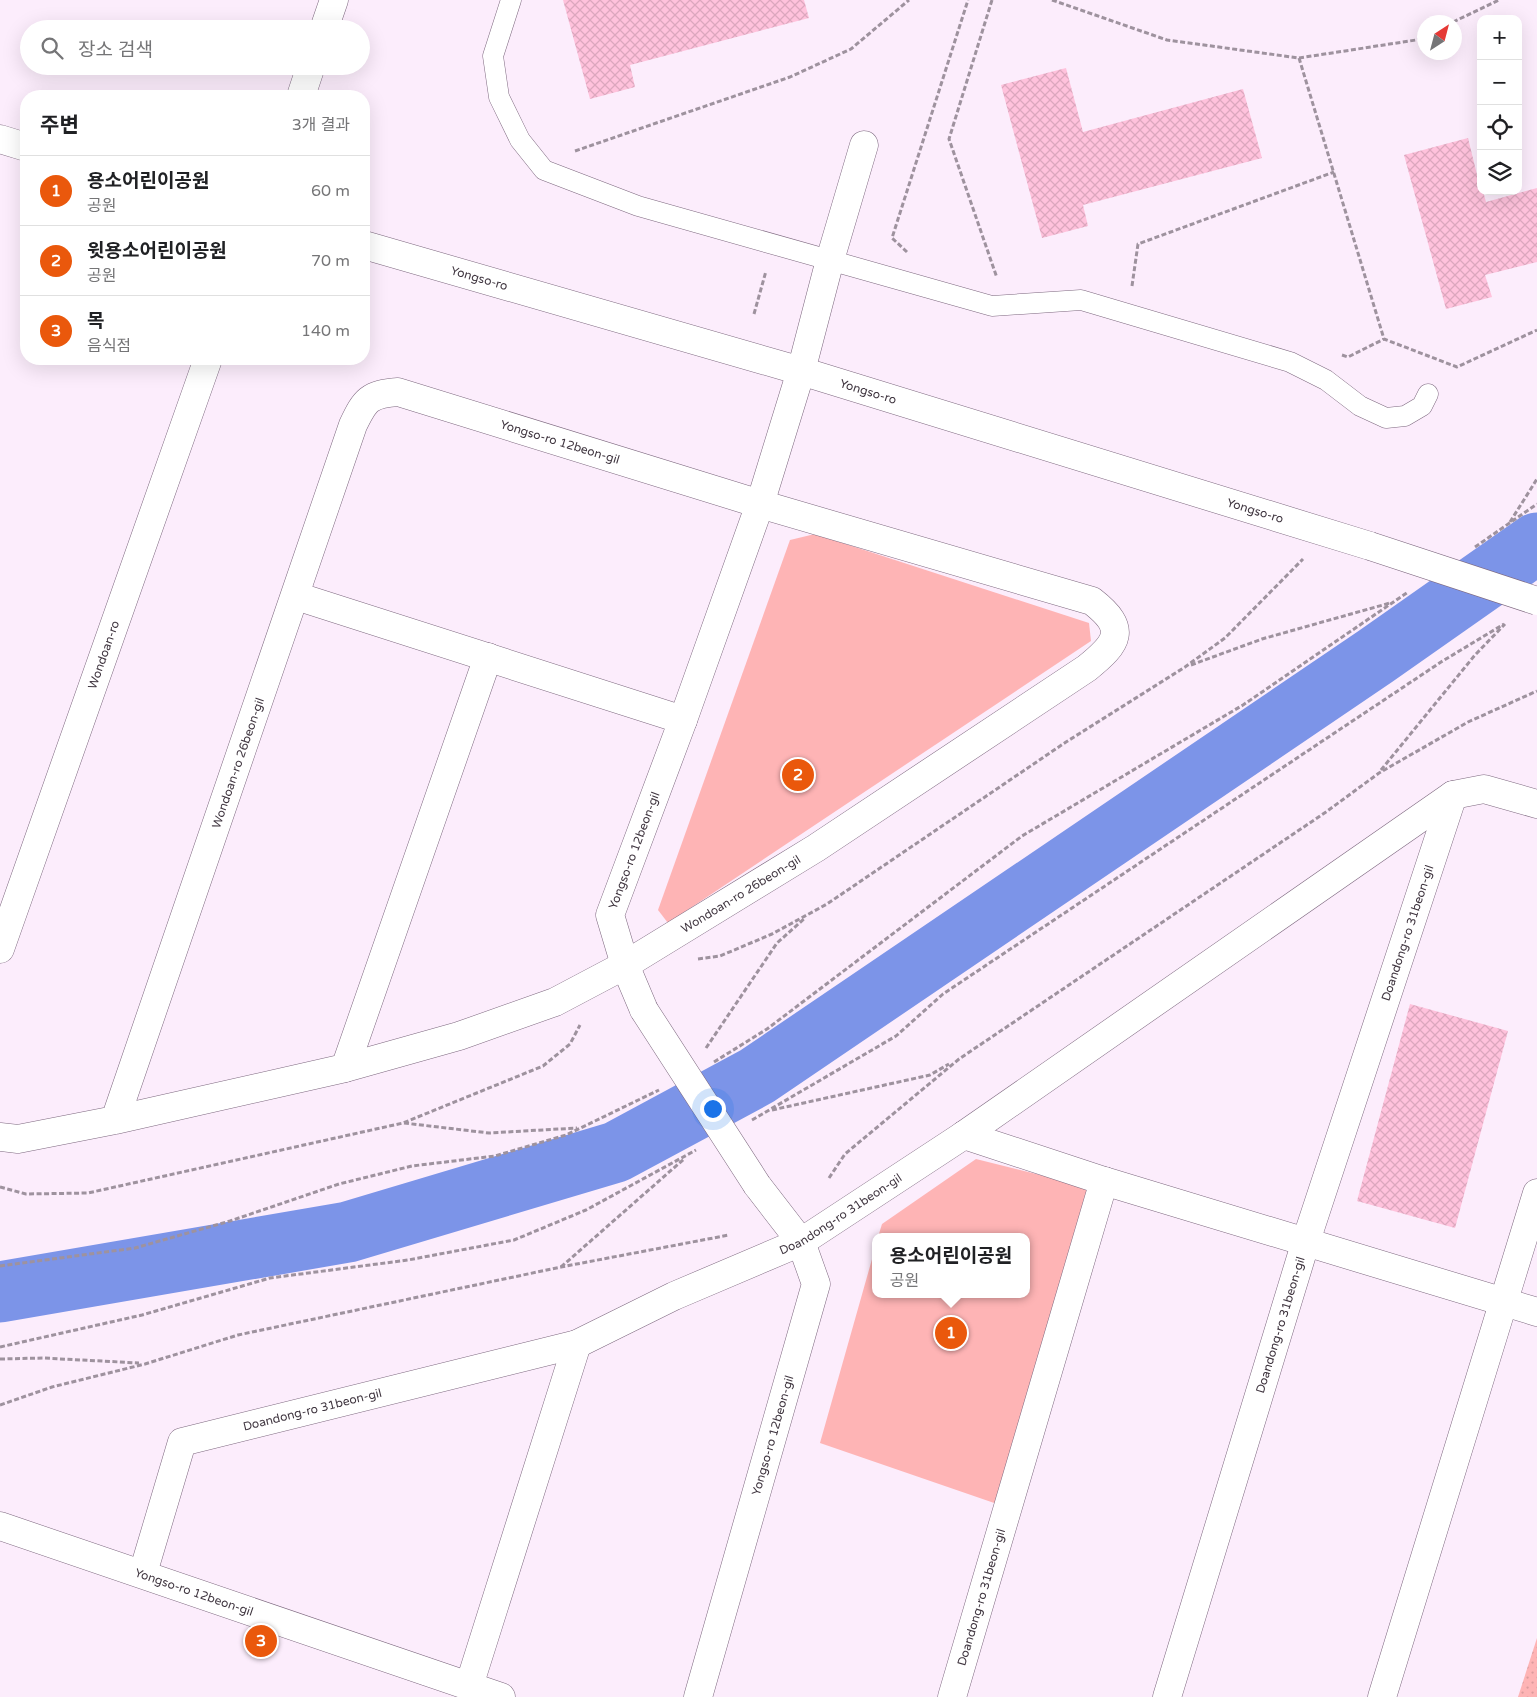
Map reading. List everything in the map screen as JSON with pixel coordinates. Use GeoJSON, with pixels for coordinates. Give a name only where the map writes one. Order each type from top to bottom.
{"type":"FeatureCollection","features":[{"type":"Feature","properties":{"kind":"street"},"geometry":{"type":"LineString","coordinates":[[327,20],[334,0]]}},
{"type":"Feature","properties":{"kind":"street"},"geometry":{"type":"LineString","coordinates":[[302,90],[308,75]]}},
{"type":"Feature","properties":{"kind":"street"},"geometry":{"type":"LineString","coordinates":[[0,139],[20,145]]}},
{"type":"Feature","properties":{"kind":"street","name":"Yongso-ro 12beon-gil"},"geometry":{"type":"LineString","coordinates":[[698,1697],[816,1284],[801,1242],[757,1185],[644,1010],[625,965],[610,915],[684,720],[760,504],[801,371],[830,260],[864,145]]}},
{"type":"Feature","properties":{"kind":"street","name":"Yongso-ro"},"geometry":{"type":"LineString","coordinates":[[370,247],[801,371],[1370,546],[1537,601]]}},
{"type":"Feature","properties":{"kind":"street","name":"Wondoan-ro"},"geometry":{"type":"LineString","coordinates":[[0,949],[206,365]]}},
{"type":"Feature","properties":{"kind":"street","name":"Yongso-ro 12beon-gil"},"geometry":{"type":"LineString","coordinates":[[362,406],[378,393],[398,392],[760,504]]}},
{"type":"Feature","properties":{"kind":"street","name":"Wondoan-ro 26beon-gil"},"geometry":{"type":"LineString","coordinates":[[115,1120],[362,406]]}},
{"type":"Feature","properties":{"kind":"street","name":"Wondoan-ro 26beon-gil"},"geometry":{"type":"LineString","coordinates":[[0,1137],[18,1139],[115,1120],[345,1068],[459,1036],[555,1002],[625,965],[824,843],[1087,668],[1104,654],[1114,642],[1116,628],[1109,614],[1092,601],[760,504]]}},
{"type":"Feature","properties":{"kind":"street"},"geometry":{"type":"LineString","coordinates":[[296,596],[684,720]]}},
{"type":"Feature","properties":{"kind":"street"},"geometry":{"type":"LineString","coordinates":[[345,1068],[488,657]]}},
{"type":"Feature","properties":{"kind":"street"},"geometry":{"type":"LineString","coordinates":[[964,1135],[1452,795],[1484,789],[1537,804]]}},
{"type":"Feature","properties":{"kind":"street","name":"Doandong-ro 31beon-gil"},"geometry":{"type":"LineString","coordinates":[[1167,1697],[1306,1240],[1452,795]]}},
{"type":"Feature","properties":{"kind":"street","name":"Doandong-ro 31beon-gil"},"geometry":{"type":"LineString","coordinates":[[143,1573],[182,1442],[577,1344],[674,1296],[801,1242],[964,1135],[1104,1181],[1306,1240],[1537,1312]]}},
{"type":"Feature","properties":{"kind":"street","name":"Doandong-ro 31beon-gil"},"geometry":{"type":"LineString","coordinates":[[952,1697],[1104,1181]]}},
{"type":"Feature","properties":{"kind":"street"},"geometry":{"type":"LineString","coordinates":[[1382,1697],[1537,1193]]}},
{"type":"Feature","properties":{"kind":"street"},"geometry":{"type":"LineString","coordinates":[[469,1686],[577,1344]]}},
{"type":"Feature","properties":{"kind":"street","name":"Yongso-ro 12beon-gil"},"geometry":{"type":"LineString","coordinates":[[0,1526],[143,1573],[501,1697]]}},
{"type":"Feature","properties":{"kind":"lane"},"geometry":{"type":"LineString","coordinates":[[512,0],[493,56],[500,97],[520,140],[544,170],[596,188],[638,206],[992,306],[1081,300],[1290,362],[1326,380],[1360,406],[1386,418],[1405,416],[1422,406],[1428,394]]}},
{"type":"Feature","properties":{"kind":"path"},"geometry":{"type":"LineString","coordinates":[[596,188],[600,171],[571,152],[790,77],[851,49],[909,0]]}},
{"type":"Feature","properties":{"kind":"path"},"geometry":{"type":"LineString","coordinates":[[909,253],[892,238],[968,0]]}},
{"type":"Feature","properties":{"kind":"path"},"geometry":{"type":"LineString","coordinates":[[992,0],[949,139],[998,279]]}},
{"type":"Feature","properties":{"kind":"path"},"geometry":{"type":"LineString","coordinates":[[1052,0],[1167,40],[1299,58],[1417,40]]}},
{"type":"Feature","properties":{"kind":"path"},"geometry":{"type":"LineString","coordinates":[[1462,18],[1499,0]]}},
{"type":"Feature","properties":{"kind":"path"},"geometry":{"type":"LineString","coordinates":[[1299,58],[1384,339],[1457,367],[1537,330]]}},
{"type":"Feature","properties":{"kind":"path"},"geometry":{"type":"LineString","coordinates":[[1132,286],[1138,244],[1334,172]]}},
{"type":"Feature","properties":{"kind":"path"},"geometry":{"type":"LineString","coordinates":[[754,314],[769,262]]}},
{"type":"Feature","properties":{"kind":"path"},"geometry":{"type":"LineString","coordinates":[[1508,525],[1537,479]]}},
{"type":"Feature","properties":{"kind":"path"},"geometry":{"type":"LineString","coordinates":[[1467,552],[1537,504]]}},
{"type":"Feature","properties":{"kind":"path"},"geometry":{"type":"LineString","coordinates":[[659,944],[686,960],[720,956],[772,934],[811,913],[1066,742],[1185,667],[1225,638],[1306,556]]}},
{"type":"Feature","properties":{"kind":"path"},"geometry":{"type":"LineString","coordinates":[[711,1064],[766,1030],[1022,836],[1243,705],[1410,591]]}},
{"type":"Feature","properties":{"kind":"path"},"geometry":{"type":"LineString","coordinates":[[1185,667],[1262,639],[1394,602]]}},
{"type":"Feature","properties":{"kind":"path"},"geometry":{"type":"LineString","coordinates":[[751,1120],[896,1036],[943,994],[1441,662],[1508,621],[1463,670],[1379,773]]}},
{"type":"Feature","properties":{"kind":"path"},"geometry":{"type":"LineString","coordinates":[[769,1111],[930,1075],[959,1058],[1318,817],[1379,773],[1468,722],[1537,691]]}},
{"type":"Feature","properties":{"kind":"path"},"geometry":{"type":"LineString","coordinates":[[701,1056],[777,942],[811,913]]}},
{"type":"Feature","properties":{"kind":"path"},"geometry":{"type":"LineString","coordinates":[[0,1187],[26,1194],[88,1193],[402,1123],[543,1066],[570,1044],[584,1019]]}},
{"type":"Feature","properties":{"kind":"path"},"geometry":{"type":"LineString","coordinates":[[829,1178],[845,1154],[959,1058]]}},
{"type":"Feature","properties":{"kind":"path"},"geometry":{"type":"LineString","coordinates":[[0,1266],[135,1248],[230,1221],[340,1184],[412,1166],[495,1156],[566,1136],[666,1086]]}},
{"type":"Feature","properties":{"kind":"path"},"geometry":{"type":"LineString","coordinates":[[402,1123],[489,1133],[580,1128]]}},
{"type":"Feature","properties":{"kind":"path"},"geometry":{"type":"LineString","coordinates":[[0,1347],[142,1315],[270,1278],[408,1260],[514,1240],[586,1210],[698,1149]]}},
{"type":"Feature","properties":{"kind":"path"},"geometry":{"type":"LineString","coordinates":[[560,1267],[690,1154]]}},
{"type":"Feature","properties":{"kind":"path"},"geometry":{"type":"LineString","coordinates":[[0,1405],[52,1387],[145,1364],[238,1335],[560,1267],[729,1235]]}},
{"type":"Feature","properties":{"kind":"path"},"geometry":{"type":"LineString","coordinates":[[0,1359],[43,1358],[145,1364]]}},
{"type":"Feature","properties":{"kind":"shaded area"},"geometry":{"type":"Polygon","coordinates":[[[815,534],[1089,623],[1091,641],[668,923],[658,910],[790,540],[815,534]]]}},
{"type":"Feature","properties":{"kind":"shaded area"},"geometry":{"type":"Polygon","coordinates":[[[976,1159],[1089,1187],[1000,1505],[820,1443],[872,1259],[872,1298],[1030,1298],[1030,1233],[879,1233],[882,1224],[976,1159]]]}},
{"type":"Feature","properties":{"kind":"shaded area"},"geometry":{"type":"Polygon","coordinates":[[[1537,1638],[1537,1697],[1518,1697],[1537,1638]]]}},
{"type":"Feature","properties":{"kind":"building"},"geometry":{"type":"Polygon","coordinates":[[[563,0],[804,0],[809,18],[630,65],[635,87],[590,99],[563,0]]]}},
{"type":"Feature","properties":{"kind":"building"},"geometry":{"type":"Polygon","coordinates":[[[1066,68],[1083,132],[1243,89],[1262,158],[1083,205],[1088,226],[1042,238],[1001,85],[1066,68]]]}},
{"type":"Feature","properties":{"kind":"building"},"geometry":{"type":"Polygon","coordinates":[[[1468,138],[1477,175],[1477,195],[1484,195],[1486,202],[1512,195],[1522,195],[1522,192],[1537,188],[1537,262],[1485,275],[1492,297],[1446,309],[1404,155],[1468,138]]]}},
{"type":"Feature","properties":{"kind":"building"},"geometry":{"type":"Polygon","coordinates":[[[1410,1004],[1508,1031],[1455,1228],[1357,1201],[1410,1004]]]}},
{"type":"Feature","properties":{"kind":"waterway"},"geometry":{"type":"LineString","coordinates":[[0,1292],[348,1232],[616,1152],[757,1076],[1376,656],[1537,543]]}},
{"type":"Feature","properties":{"kind":"place","name":"윗용소어린이공원"},"geometry":{"type":"Point","coordinates":[798,775]}},
{"type":"Feature","properties":{"kind":"place","name":"용소어린이공원"},"geometry":{"type":"Point","coordinates":[951,1333]}},
{"type":"Feature","properties":{"kind":"place","name":"목"},"geometry":{"type":"Point","coordinates":[261,1641]}}]}
